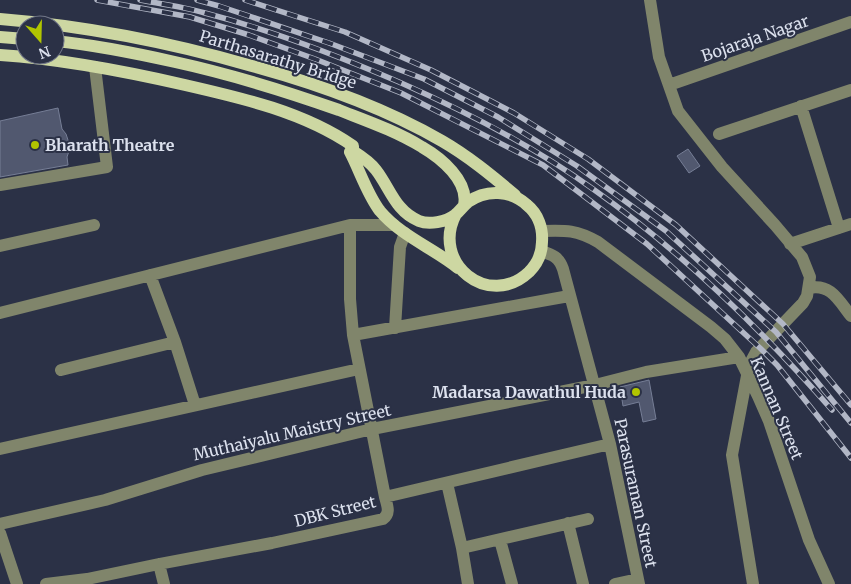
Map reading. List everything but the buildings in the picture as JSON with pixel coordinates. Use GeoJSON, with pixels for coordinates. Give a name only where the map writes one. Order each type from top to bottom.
{"type":"FeatureCollection","features":[{"type":"Feature","properties":{"kind":"main road","name":"Parthasarathy Bridge"},"geometry":{"type":"LineString","coordinates":[[0,19],[92,29],[190,48],[291,77],[391,114],[443,141],[478,165],[520,199]]}},
{"type":"Feature","properties":{"kind":"main road"},"geometry":{"type":"LineString","coordinates":[[0,37],[15,38]]}},
{"type":"Feature","properties":{"kind":"main road","name":"Parthasarathy Bridge"},"geometry":{"type":"LineString","coordinates":[[65,42],[175,62],[279,90],[347,114],[409,139],[436,156],[461,185],[465,193],[460,209]]}},
{"type":"Feature","properties":{"kind":"main road"},"geometry":{"type":"LineString","coordinates":[[0,55],[45,59],[96,67],[207,90],[291,114],[324,129],[353,146]]}},
{"type":"Feature","properties":{"kind":"main road"},"geometry":{"type":"LineString","coordinates":[[353,146],[353,151],[376,170],[393,199],[408,216],[422,222],[430,223],[444,220],[474,198],[491,193],[504,193],[520,199],[534,212],[542,231],[539,258],[528,272],[519,279],[507,284],[495,286],[483,284],[472,279],[394,225],[381,211],[370,194],[350,152],[353,146]]}},
{"type":"Feature","properties":{"kind":"main road"},"geometry":{"type":"LineString","coordinates":[[460,209],[449,231],[449,244],[454,261],[462,271]]}},
{"type":"Feature","properties":{"kind":"street"},"geometry":{"type":"LineString","coordinates":[[650,0],[659,57],[678,111],[722,167],[775,225],[804,262],[810,278],[809,288],[803,304],[756,352],[749,365],[732,455],[754,584]]}},
{"type":"Feature","properties":{"kind":"street","name":"Bojaraja Nagar"},"geometry":{"type":"LineString","coordinates":[[669,86],[851,22]]}},
{"type":"Feature","properties":{"kind":"street"},"geometry":{"type":"LineString","coordinates":[[0,185],[107,167],[96,67]]}},
{"type":"Feature","properties":{"kind":"street"},"geometry":{"type":"LineString","coordinates":[[719,134],[851,90]]}},
{"type":"Feature","properties":{"kind":"street"},"geometry":{"type":"LineString","coordinates":[[790,244],[845,226],[801,106]]}},
{"type":"Feature","properties":{"kind":"street"},"geometry":{"type":"LineString","coordinates":[[0,246],[94,225]]}},
{"type":"Feature","properties":{"kind":"street"},"geometry":{"type":"LineString","coordinates":[[350,225],[350,299],[353,335],[385,497]]}},
{"type":"Feature","properties":{"kind":"street"},"geometry":{"type":"LineString","coordinates":[[0,313],[350,225],[394,225]]}},
{"type":"Feature","properties":{"kind":"street","name":"Kannan Street"},"geometry":{"type":"LineString","coordinates":[[542,231],[571,230],[586,235],[598,242],[725,339],[739,357],[748,373],[779,449],[809,540],[829,584]]}},
{"type":"Feature","properties":{"kind":"street"},"geometry":{"type":"LineString","coordinates":[[395,328],[400,247],[405,233]]}},
{"type":"Feature","properties":{"kind":"street","name":"Parasuraman Street"},"geometry":{"type":"LineString","coordinates":[[541,251],[552,254],[558,259],[569,296],[610,444],[638,582]]}},
{"type":"Feature","properties":{"kind":"street"},"geometry":{"type":"LineString","coordinates":[[150,275],[176,342],[195,405]]}},
{"type":"Feature","properties":{"kind":"street"},"geometry":{"type":"LineString","coordinates":[[809,288],[818,286],[828,289],[851,316]]}},
{"type":"Feature","properties":{"kind":"street"},"geometry":{"type":"LineString","coordinates":[[353,335],[569,296]]}},
{"type":"Feature","properties":{"kind":"street"},"geometry":{"type":"LineString","coordinates":[[61,370],[176,342]]}},
{"type":"Feature","properties":{"kind":"street","name":"Muthaiyalu Maistry Street"},"geometry":{"type":"LineString","coordinates":[[0,524],[105,500],[202,470],[372,429],[595,385],[646,372],[739,357]]}},
{"type":"Feature","properties":{"kind":"street"},"geometry":{"type":"LineString","coordinates":[[0,450],[359,369]]}},
{"type":"Feature","properties":{"kind":"street","name":"DBK Street"},"geometry":{"type":"LineString","coordinates":[[46,584],[87,579],[383,519],[388,512],[385,497],[610,444]]}},
{"type":"Feature","properties":{"kind":"street"},"geometry":{"type":"LineString","coordinates":[[447,483],[468,584]]}},
{"type":"Feature","properties":{"kind":"street"},"geometry":{"type":"LineString","coordinates":[[462,548],[588,519]]}},
{"type":"Feature","properties":{"kind":"street"},"geometry":{"type":"LineString","coordinates":[[568,523],[583,584]]}},
{"type":"Feature","properties":{"kind":"street"},"geometry":{"type":"LineString","coordinates":[[0,533],[17,584]]}},
{"type":"Feature","properties":{"kind":"street"},"geometry":{"type":"LineString","coordinates":[[500,540],[512,584]]}},
{"type":"Feature","properties":{"kind":"street"},"geometry":{"type":"LineString","coordinates":[[160,564],[164,584]]}},
{"type":"Feature","properties":{"kind":"street"},"geometry":{"type":"LineString","coordinates":[[615,584],[638,582]]}},
{"type":"Feature","properties":{"kind":"railway"},"geometry":{"type":"LineString","coordinates":[[97,0],[190,17],[249,35],[315,59],[401,93],[543,165],[647,244],[760,348],[777,365],[851,458]]}},
{"type":"Feature","properties":{"kind":"railway"},"geometry":{"type":"LineString","coordinates":[[140,0],[189,9],[230,20],[279,35],[327,53],[424,93],[547,158],[626,213],[689,265],[777,350],[832,410]]}},
{"type":"Feature","properties":{"kind":"railway"},"geometry":{"type":"LineString","coordinates":[[197,0],[329,43],[424,79],[498,117],[577,166],[666,231],[776,332],[851,423]]}},
{"type":"Feature","properties":{"kind":"railway"},"geometry":{"type":"LineString","coordinates":[[245,0],[345,32],[431,70],[514,113],[588,159],[676,225],[783,324],[851,405]]}},
{"type":"Feature","properties":{"kind":"place","name":"Bharath Theatre"},"geometry":{"type":"Point","coordinates":[35,145]}},
{"type":"Feature","properties":{"kind":"place","name":"Madarsa Dawathul Huda"},"geometry":{"type":"Point","coordinates":[636,392]}}]}
